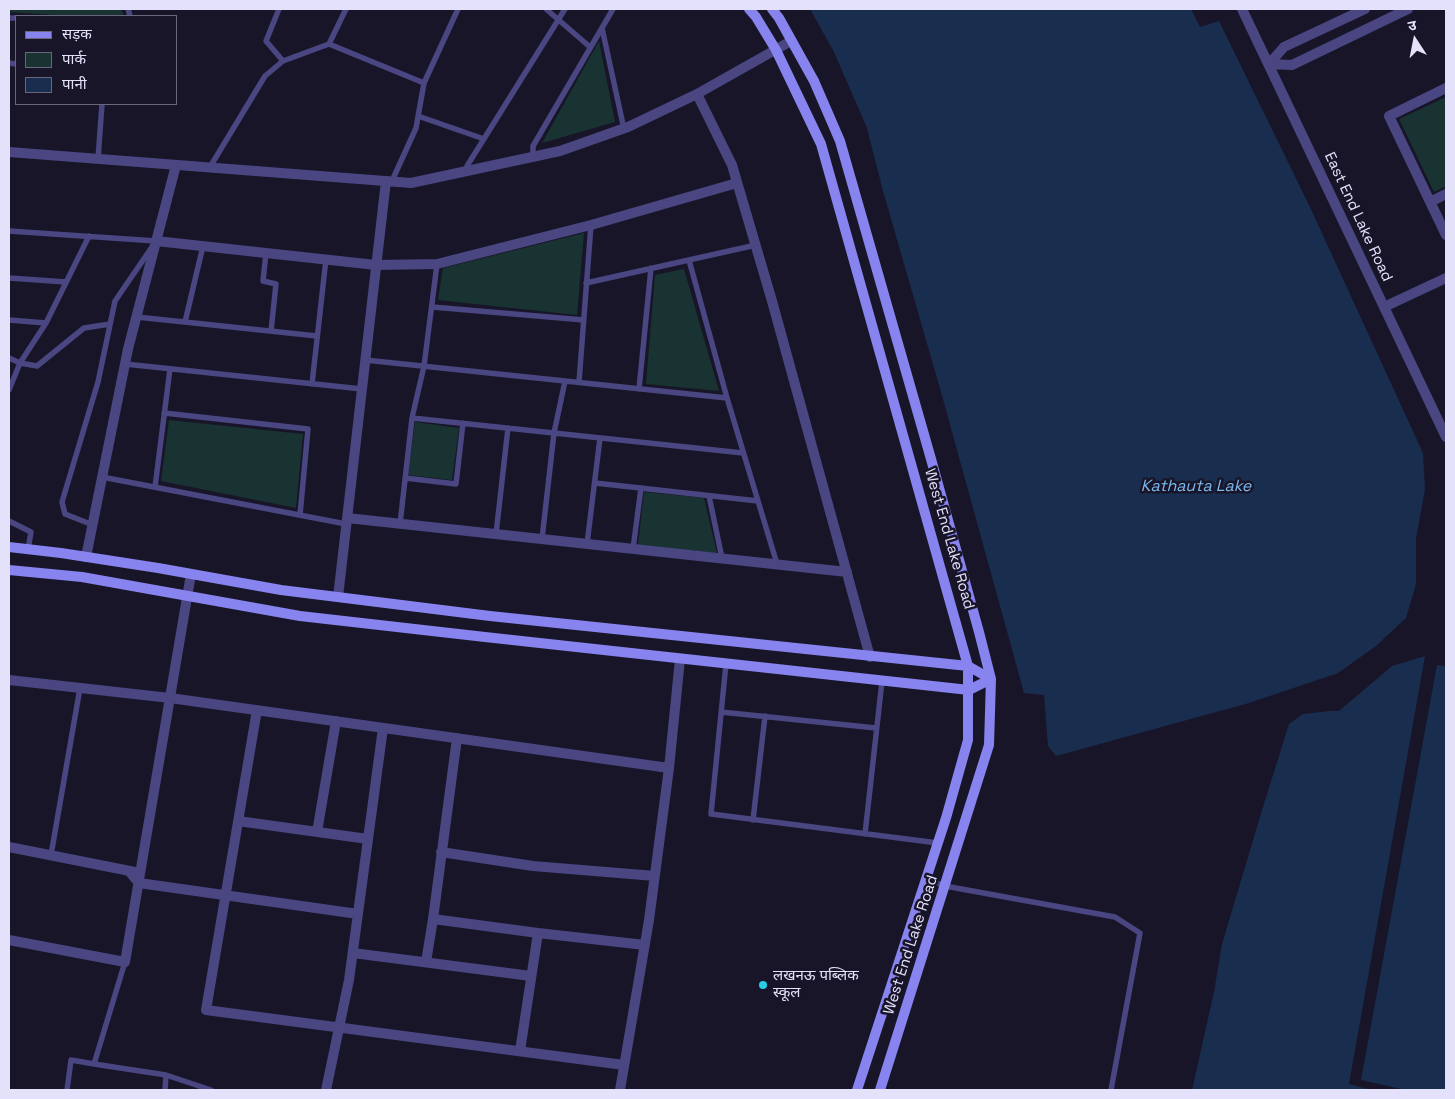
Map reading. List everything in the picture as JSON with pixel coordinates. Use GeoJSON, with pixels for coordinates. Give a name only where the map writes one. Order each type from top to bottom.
{"type":"FeatureCollection","features":[{"type":"Feature","properties":{"kind":"street","name":"West End Lake Road"},"geometry":{"type":"LineString","coordinates":[[749,9],[776,50],[821,144],[968,666],[968,740],[938,843],[857,1090]]}},
{"type":"Feature","properties":{"kind":"street","name":"West End Lake Road"},"geometry":{"type":"LineString","coordinates":[[772,9],[779,18],[814,82],[840,141],[934,468],[991,679],[989,745],[880,1090]]}},
{"type":"Feature","properties":{"kind":"street","name":"East End Lake Road"},"geometry":{"type":"LineString","coordinates":[[1242,9],[1446,438]]}},
{"type":"Feature","properties":{"kind":"street"},"geometry":{"type":"LineString","coordinates":[[1269,64],[1284,47],[1363,9],[1372,26]]}},
{"type":"Feature","properties":{"kind":"street"},"geometry":{"type":"LineString","coordinates":[[1269,64],[1292,65],[1408,9]]}},
{"type":"Feature","properties":{"kind":"street"},"geometry":{"type":"LineString","coordinates":[[9,152],[411,183],[560,151],[624,129],[697,94],[791,41]]}},
{"type":"Feature","properties":{"kind":"street"},"geometry":{"type":"LineString","coordinates":[[1446,88],[1389,116],[1446,235]]}},
{"type":"Feature","properties":{"kind":"street"},"geometry":{"type":"LineString","coordinates":[[697,94],[732,164],[870,656]]}},
{"type":"Feature","properties":{"kind":"street"},"geometry":{"type":"LineString","coordinates":[[86,556],[125,364],[176,165]]}},
{"type":"Feature","properties":{"kind":"street"},"geometry":{"type":"LineString","coordinates":[[338,597],[376,265],[389,181]]}},
{"type":"Feature","properties":{"kind":"street"},"geometry":{"type":"LineString","coordinates":[[156,241],[376,265],[437,264],[591,225],[737,183]]}},
{"type":"Feature","properties":{"kind":"street"},"geometry":{"type":"LineString","coordinates":[[1430,202],[1446,194]]}},
{"type":"Feature","properties":{"kind":"street"},"geometry":{"type":"LineString","coordinates":[[1384,307],[1446,278]]}},
{"type":"Feature","properties":{"kind":"street"},"geometry":{"type":"LineString","coordinates":[[346,521],[400,524],[847,572]]}},
{"type":"Feature","properties":{"kind":"street"},"geometry":{"type":"LineString","coordinates":[[9,547],[86,556],[281,590],[490,616],[968,666],[991,679]]}},
{"type":"Feature","properties":{"kind":"street"},"geometry":{"type":"LineString","coordinates":[[9,570],[82,578],[300,616],[680,659],[969,690],[991,679]]}},
{"type":"Feature","properties":{"kind":"street"},"geometry":{"type":"LineString","coordinates":[[9,940],[126,962],[191,574]]}},
{"type":"Feature","properties":{"kind":"street"},"geometry":{"type":"LineString","coordinates":[[620,1090],[655,876],[669,768],[680,659]]}},
{"type":"Feature","properties":{"kind":"street"},"geometry":{"type":"LineString","coordinates":[[9,680],[170,698],[669,768]]}},
{"type":"Feature","properties":{"kind":"street"},"geometry":{"type":"LineString","coordinates":[[257,710],[206,1010],[624,1065]]}},
{"type":"Feature","properties":{"kind":"street"},"geometry":{"type":"LineString","coordinates":[[317,832],[336,721]]}},
{"type":"Feature","properties":{"kind":"street"},"geometry":{"type":"LineString","coordinates":[[326,1090],[349,980],[382,728]]}},
{"type":"Feature","properties":{"kind":"street"},"geometry":{"type":"LineString","coordinates":[[426,962],[457,738]]}},
{"type":"Feature","properties":{"kind":"street"},"geometry":{"type":"LineString","coordinates":[[238,820],[368,839]]}},
{"type":"Feature","properties":{"kind":"street"},"geometry":{"type":"LineString","coordinates":[[9,847],[129,871],[140,878],[225,895],[358,914]]}},
{"type":"Feature","properties":{"kind":"street"},"geometry":{"type":"LineString","coordinates":[[441,852],[533,866],[655,876]]}},
{"type":"Feature","properties":{"kind":"street"},"geometry":{"type":"LineString","coordinates":[[433,919],[645,945]]}},
{"type":"Feature","properties":{"kind":"street"},"geometry":{"type":"LineString","coordinates":[[520,1052],[538,933]]}},
{"type":"Feature","properties":{"kind":"street"},"geometry":{"type":"LineString","coordinates":[[352,953],[532,976]]}},
{"type":"Feature","properties":{"kind":"lane"},"geometry":{"type":"LineString","coordinates":[[279,9],[266,41],[284,61]]}},
{"type":"Feature","properties":{"kind":"lane"},"geometry":{"type":"LineString","coordinates":[[329,44],[346,9]]}},
{"type":"Feature","properties":{"kind":"lane"},"geometry":{"type":"LineString","coordinates":[[389,181],[416,128],[424,82],[458,9]]}},
{"type":"Feature","properties":{"kind":"lane"},"geometry":{"type":"LineString","coordinates":[[546,9],[590,47]]}},
{"type":"Feature","properties":{"kind":"lane"},"geometry":{"type":"LineString","coordinates":[[468,171],[467,166],[565,9]]}},
{"type":"Feature","properties":{"kind":"lane"},"geometry":{"type":"LineString","coordinates":[[533,157],[533,146],[613,9]]}},
{"type":"Feature","properties":{"kind":"lane"},"geometry":{"type":"LineString","coordinates":[[602,28],[624,129]]}},
{"type":"Feature","properties":{"kind":"lane"},"geometry":{"type":"LineString","coordinates":[[210,167],[265,76],[284,61],[329,44],[424,82]]}},
{"type":"Feature","properties":{"kind":"lane"},"geometry":{"type":"LineString","coordinates":[[98,159],[102,105]]}},
{"type":"Feature","properties":{"kind":"lane"},"geometry":{"type":"LineString","coordinates":[[418,116],[484,138]]}},
{"type":"Feature","properties":{"kind":"lane"},"geometry":{"type":"LineString","coordinates":[[579,382],[591,225]]}},
{"type":"Feature","properties":{"kind":"lane"},"geometry":{"type":"LineString","coordinates":[[9,231],[156,241]]}},
{"type":"Feature","properties":{"kind":"lane"},"geometry":{"type":"LineString","coordinates":[[9,390],[20,363],[46,323],[88,236]]}},
{"type":"Feature","properties":{"kind":"lane"},"geometry":{"type":"LineString","coordinates":[[93,525],[65,514],[62,502],[98,382],[115,301],[156,241]]}},
{"type":"Feature","properties":{"kind":"lane"},"geometry":{"type":"LineString","coordinates":[[586,283],[756,245]]}},
{"type":"Feature","properties":{"kind":"lane"},"geometry":{"type":"LineString","coordinates":[[185,322],[204,246]]}},
{"type":"Feature","properties":{"kind":"lane"},"geometry":{"type":"LineString","coordinates":[[266,253],[263,281],[276,284],[271,331]]}},
{"type":"Feature","properties":{"kind":"lane"},"geometry":{"type":"LineString","coordinates":[[312,384],[326,259]]}},
{"type":"Feature","properties":{"kind":"lane"},"geometry":{"type":"LineString","coordinates":[[689,260],[726,398],[777,564]]}},
{"type":"Feature","properties":{"kind":"lane"},"geometry":{"type":"LineString","coordinates":[[400,524],[412,418],[424,366],[437,264]]}},
{"type":"Feature","properties":{"kind":"lane"},"geometry":{"type":"LineString","coordinates":[[639,389],[651,268]]}},
{"type":"Feature","properties":{"kind":"lane"},"geometry":{"type":"LineString","coordinates":[[9,278],[66,282]]}},
{"type":"Feature","properties":{"kind":"lane"},"geometry":{"type":"LineString","coordinates":[[432,307],[584,320]]}},
{"type":"Feature","properties":{"kind":"lane"},"geometry":{"type":"LineString","coordinates":[[136,317],[317,336]]}},
{"type":"Feature","properties":{"kind":"lane"},"geometry":{"type":"LineString","coordinates":[[9,320],[46,323]]}},
{"type":"Feature","properties":{"kind":"lane"},"geometry":{"type":"LineString","coordinates":[[9,358],[20,363],[37,366],[84,328],[110,324]]}},
{"type":"Feature","properties":{"kind":"lane"},"geometry":{"type":"LineString","coordinates":[[365,360],[726,398]]}},
{"type":"Feature","properties":{"kind":"lane"},"geometry":{"type":"LineString","coordinates":[[125,364],[362,389]]}},
{"type":"Feature","properties":{"kind":"lane"},"geometry":{"type":"LineString","coordinates":[[155,487],[170,369]]}},
{"type":"Feature","properties":{"kind":"lane"},"geometry":{"type":"LineString","coordinates":[[542,539],[554,433],[566,381]]}},
{"type":"Feature","properties":{"kind":"lane"},"geometry":{"type":"LineString","coordinates":[[164,413],[308,429],[300,515]]}},
{"type":"Feature","properties":{"kind":"lane"},"geometry":{"type":"LineString","coordinates":[[412,418],[743,453]]}},
{"type":"Feature","properties":{"kind":"lane"},"geometry":{"type":"LineString","coordinates":[[405,478],[456,484],[463,423]]}},
{"type":"Feature","properties":{"kind":"lane"},"geometry":{"type":"LineString","coordinates":[[496,534],[508,428]]}},
{"type":"Feature","properties":{"kind":"lane"},"geometry":{"type":"LineString","coordinates":[[587,544],[600,438]]}},
{"type":"Feature","properties":{"kind":"lane"},"geometry":{"type":"LineString","coordinates":[[102,477],[300,515],[346,521]]}},
{"type":"Feature","properties":{"kind":"lane"},"geometry":{"type":"LineString","coordinates":[[595,483],[758,502]]}},
{"type":"Feature","properties":{"kind":"lane"},"geometry":{"type":"LineString","coordinates":[[633,549],[640,488]]}},
{"type":"Feature","properties":{"kind":"lane"},"geometry":{"type":"LineString","coordinates":[[709,496],[722,558]]}},
{"type":"Feature","properties":{"kind":"lane"},"geometry":{"type":"LineString","coordinates":[[9,521],[31,532],[28,549]]}},
{"type":"Feature","properties":{"kind":"lane"},"geometry":{"type":"LineString","coordinates":[[726,664],[711,814],[938,843]]}},
{"type":"Feature","properties":{"kind":"lane"},"geometry":{"type":"LineString","coordinates":[[865,834],[882,681]]}},
{"type":"Feature","properties":{"kind":"lane"},"geometry":{"type":"LineString","coordinates":[[51,855],[80,688]]}},
{"type":"Feature","properties":{"kind":"lane"},"geometry":{"type":"LineString","coordinates":[[721,712],[876,728]]}},
{"type":"Feature","properties":{"kind":"lane"},"geometry":{"type":"LineString","coordinates":[[753,820],[765,716]]}},
{"type":"Feature","properties":{"kind":"lane"},"geometry":{"type":"LineString","coordinates":[[926,879],[945,886],[1115,917],[1140,933],[1111,1090]]}},
{"type":"Feature","properties":{"kind":"lane"},"geometry":{"type":"LineString","coordinates":[[94,1064],[126,962]]}},
{"type":"Feature","properties":{"kind":"lane"},"geometry":{"type":"LineString","coordinates":[[67,1090],[71,1060],[166,1075],[211,1090]]}},
{"type":"Feature","properties":{"kind":"lane"},"geometry":{"type":"LineString","coordinates":[[165,1090],[166,1075]]}},
{"type":"Feature","properties":{"kind":"green space"},"geometry":{"type":"Polygon","coordinates":[[[9,9],[121,9],[124,15],[53,15],[9,12],[9,9]]]}},
{"type":"Feature","properties":{"kind":"green space"},"geometry":{"type":"Polygon","coordinates":[[[599,41],[615,122],[542,143],[599,41]]]}},
{"type":"Feature","properties":{"kind":"green space"},"geometry":{"type":"Polygon","coordinates":[[[1446,97],[1446,186],[1434,192],[1399,119],[1446,97]]]}},
{"type":"Feature","properties":{"kind":"green space"},"geometry":{"type":"Polygon","coordinates":[[[584,233],[577,315],[438,300],[443,268],[584,233]]]}},
{"type":"Feature","properties":{"kind":"green space"},"geometry":{"type":"Polygon","coordinates":[[[684,269],[719,391],[646,384],[655,275],[684,269]]]}},
{"type":"Feature","properties":{"kind":"green space"},"geometry":{"type":"Polygon","coordinates":[[[169,420],[303,434],[296,508],[161,481],[169,420]]]}},
{"type":"Feature","properties":{"kind":"green space"},"geometry":{"type":"Polygon","coordinates":[[[415,422],[459,428],[452,480],[408,475],[415,422]]]}},
{"type":"Feature","properties":{"kind":"green space"},"geometry":{"type":"Polygon","coordinates":[[[644,492],[704,498],[717,553],[638,545],[644,492]]]}},
{"type":"Feature","properties":{"kind":"water","name":"Kathauta Lake"},"geometry":{"type":"Polygon","coordinates":[[[810,9],[1191,9],[1200,27],[1219,21],[1309,205],[1423,453],[1425,489],[1416,539],[1416,584],[1406,618],[1376,646],[1338,673],[1249,703],[1056,756],[1048,746],[1044,695],[1024,693],[867,128],[834,52],[810,9]]]}},
{"type":"Feature","properties":{"kind":"water"},"geometry":{"type":"Polygon","coordinates":[[[1425,656],[1349,1084],[1372,1090],[1192,1090],[1214,992],[1222,944],[1289,724],[1303,714],[1339,711],[1392,666],[1425,656]]]}},
{"type":"Feature","properties":{"kind":"water"},"geometry":{"type":"Polygon","coordinates":[[[1437,665],[1446,666],[1446,1090],[1406,1090],[1361,1080],[1437,665]]]}},
{"type":"Feature","properties":{"kind":"place","name":"लखनऊ पब्लिक स्कूल"},"geometry":{"type":"Point","coordinates":[763,985]}}]}
